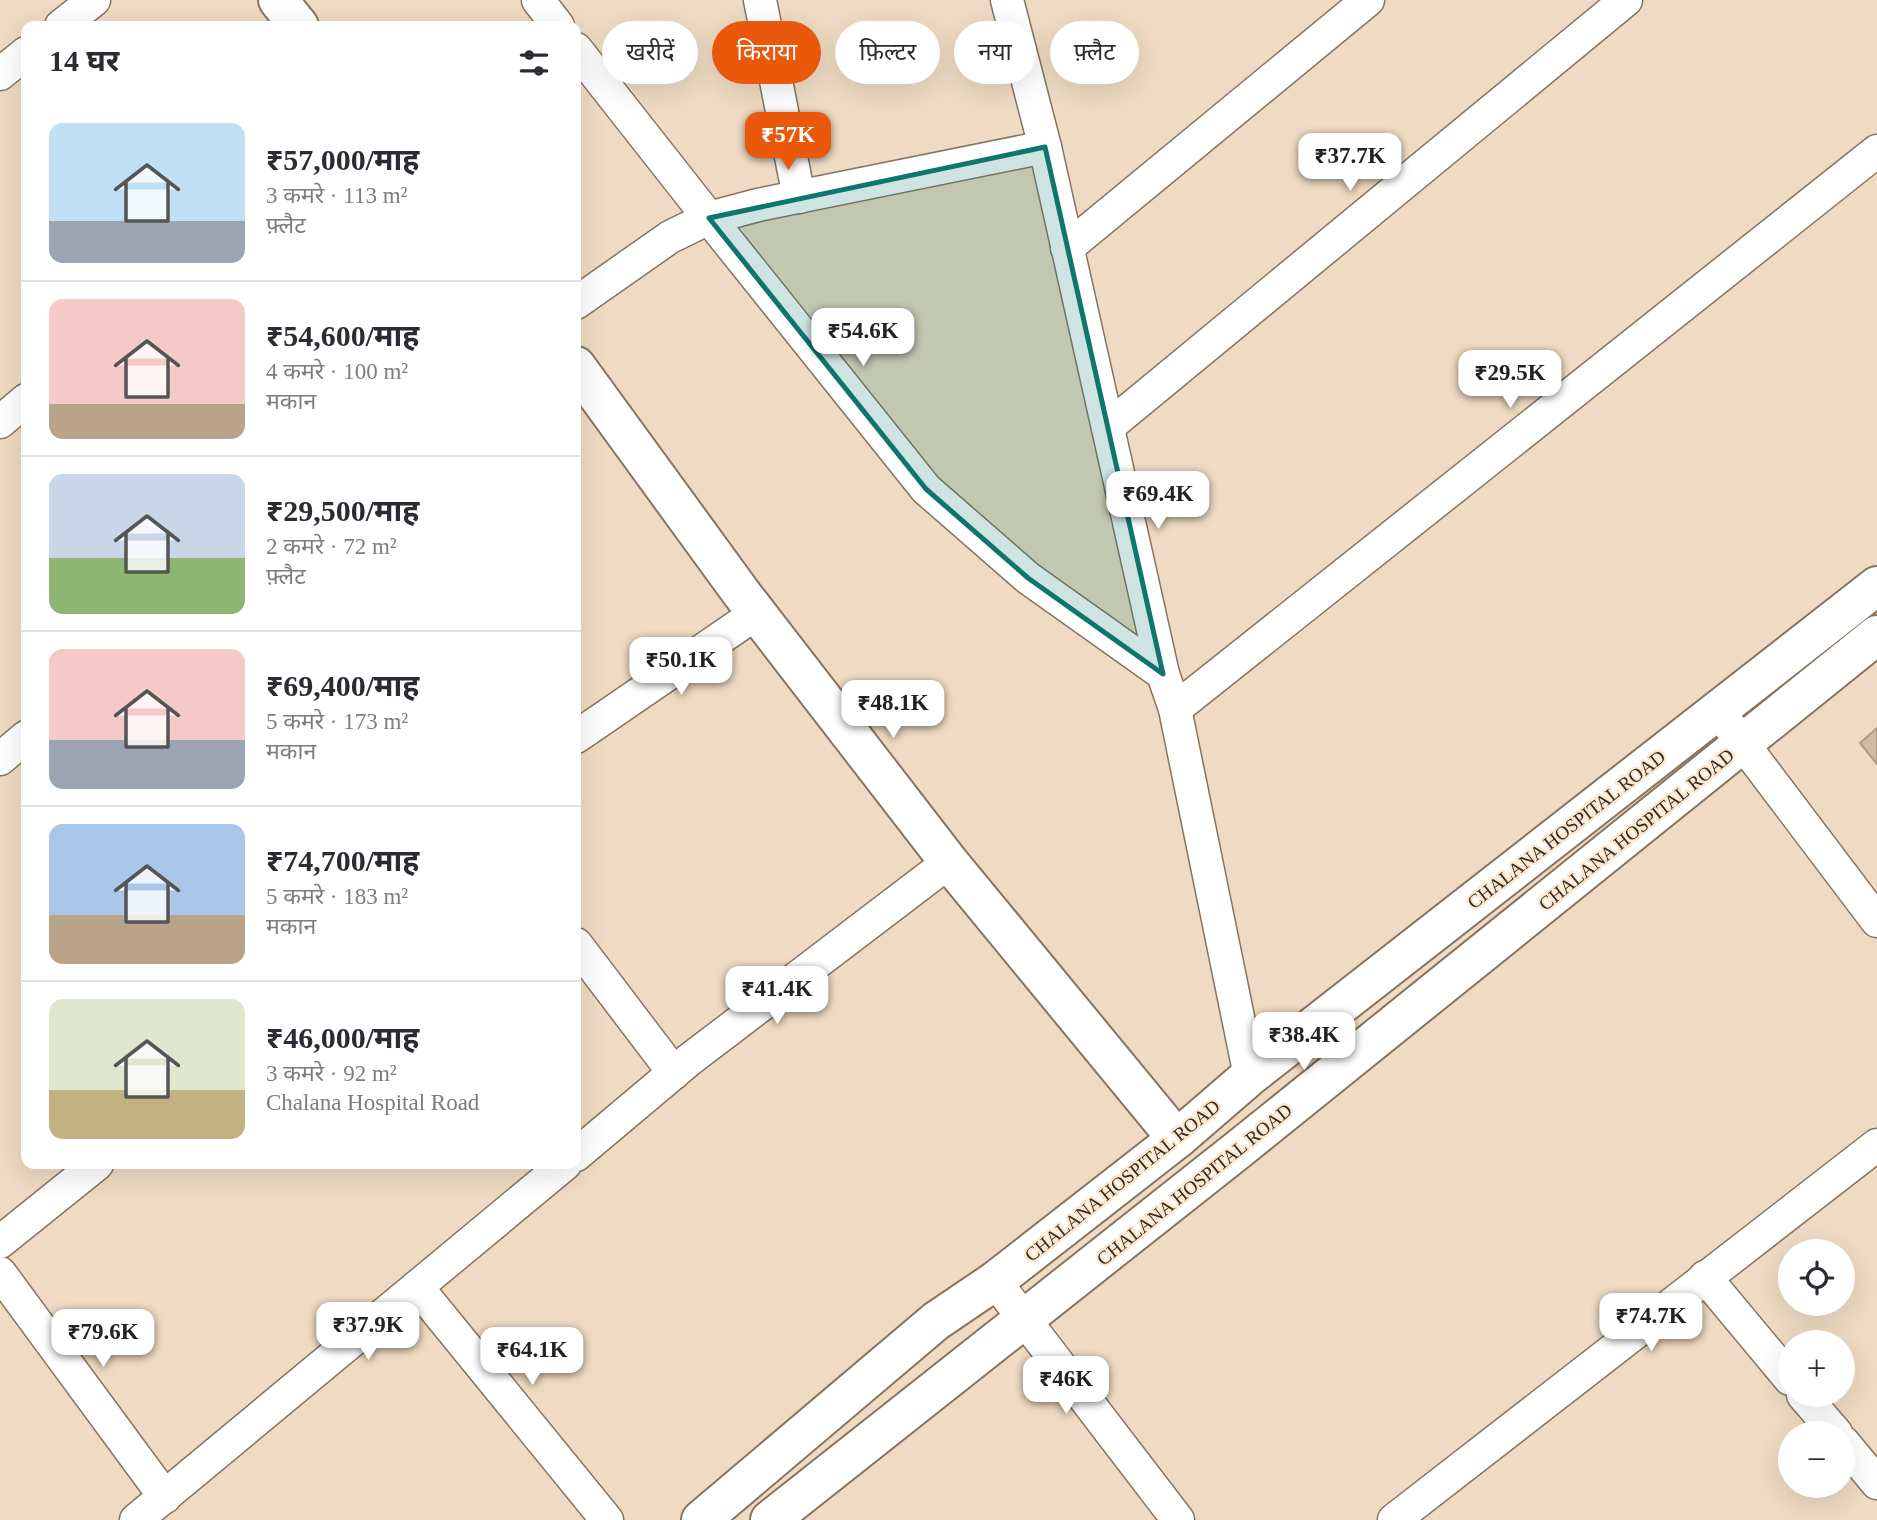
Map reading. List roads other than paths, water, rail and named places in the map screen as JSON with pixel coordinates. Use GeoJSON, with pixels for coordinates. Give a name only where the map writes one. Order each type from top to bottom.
{"type":"FeatureCollection","features":[{"type":"Feature","properties":{"kind":"street"},"geometry":{"type":"LineString","coordinates":[[67,21],[94,0]]}},
{"type":"Feature","properties":{"kind":"street"},"geometry":{"type":"LineString","coordinates":[[278,0],[295,21]]}},
{"type":"Feature","properties":{"kind":"street"},"geometry":{"type":"LineString","coordinates":[[538,0],[554,21]]}},
{"type":"Feature","properties":{"kind":"street"},"geometry":{"type":"LineString","coordinates":[[760,0],[799,197]]}},
{"type":"Feature","properties":{"kind":"street"},"geometry":{"type":"LineString","coordinates":[[1007,0],[1045,148],[1163,674],[1175,709],[1250,1076]]}},
{"type":"Feature","properties":{"kind":"street"},"geometry":{"type":"LineString","coordinates":[[1067,248],[1368,0]]}},
{"type":"Feature","properties":{"kind":"street"},"geometry":{"type":"LineString","coordinates":[[1108,427],[1626,0]]}},
{"type":"Feature","properties":{"kind":"street"},"geometry":{"type":"LineString","coordinates":[[581,55],[926,489],[1028,578],[1163,674]]}},
{"type":"Feature","properties":{"kind":"street"},"geometry":{"type":"LineString","coordinates":[[0,74],[21,57]]}},
{"type":"Feature","properties":{"kind":"street"},"geometry":{"type":"LineString","coordinates":[[581,299],[670,237],[709,218],[758,205],[1045,148]]}},
{"type":"Feature","properties":{"kind":"street"},"geometry":{"type":"LineString","coordinates":[[1175,709],[1877,151]]}},
{"type":"Feature","properties":{"kind":"street"},"geometry":{"type":"LineString","coordinates":[[581,373],[757,613],[949,862],[1177,1139]]}},
{"type":"Feature","properties":{"kind":"street"},"geometry":{"type":"LineString","coordinates":[[0,422],[21,404]]}},
{"type":"Feature","properties":{"kind":"street","name":"CHALANA HOSPITAL ROAD"},"geometry":{"type":"LineString","coordinates":[[701,1520],[936,1321],[995,1281],[1177,1139],[1250,1076],[1877,586]]}},
{"type":"Feature","properties":{"kind":"street"},"geometry":{"type":"LineString","coordinates":[[581,734],[757,613]]}},
{"type":"Feature","properties":{"kind":"street","name":"CHALANA HOSPITAL ROAD"},"geometry":{"type":"LineString","coordinates":[[770,1520],[1239,1149],[1877,635]]}},
{"type":"Feature","properties":{"kind":"street"},"geometry":{"type":"LineString","coordinates":[[1717,711],[1877,921]]}},
{"type":"Feature","properties":{"kind":"street"},"geometry":{"type":"LineString","coordinates":[[0,758],[21,741]]}},
{"type":"Feature","properties":{"kind":"street"},"geometry":{"type":"LineString","coordinates":[[581,1151],[689,1060],[949,862]]}},
{"type":"Feature","properties":{"kind":"street"},"geometry":{"type":"LineString","coordinates":[[581,951],[674,1073]]}},
{"type":"Feature","properties":{"kind":"street"},"geometry":{"type":"LineString","coordinates":[[1394,1520],[1877,1146]]}},
{"type":"Feature","properties":{"kind":"street"},"geometry":{"type":"LineString","coordinates":[[0,1242],[91,1169]]}},
{"type":"Feature","properties":{"kind":"street"},"geometry":{"type":"LineString","coordinates":[[136,1520],[559,1169]]}},
{"type":"Feature","properties":{"kind":"street"},"geometry":{"type":"LineString","coordinates":[[0,1273],[164,1497]]}},
{"type":"Feature","properties":{"kind":"street"},"geometry":{"type":"LineString","coordinates":[[1705,1277],[1778,1365]]}},
{"type":"Feature","properties":{"kind":"street"},"geometry":{"type":"LineString","coordinates":[[995,1281],[1178,1520]]}},
{"type":"Feature","properties":{"kind":"street"},"geometry":{"type":"LineString","coordinates":[[417,1287],[607,1520]]}},
{"type":"Feature","properties":{"kind":"street"},"geometry":{"type":"LineString","coordinates":[[1813,1407],[1826,1421]]}},
{"type":"Feature","properties":{"kind":"street"},"geometry":{"type":"LineString","coordinates":[[1855,1456],[1877,1483]]}}]}
